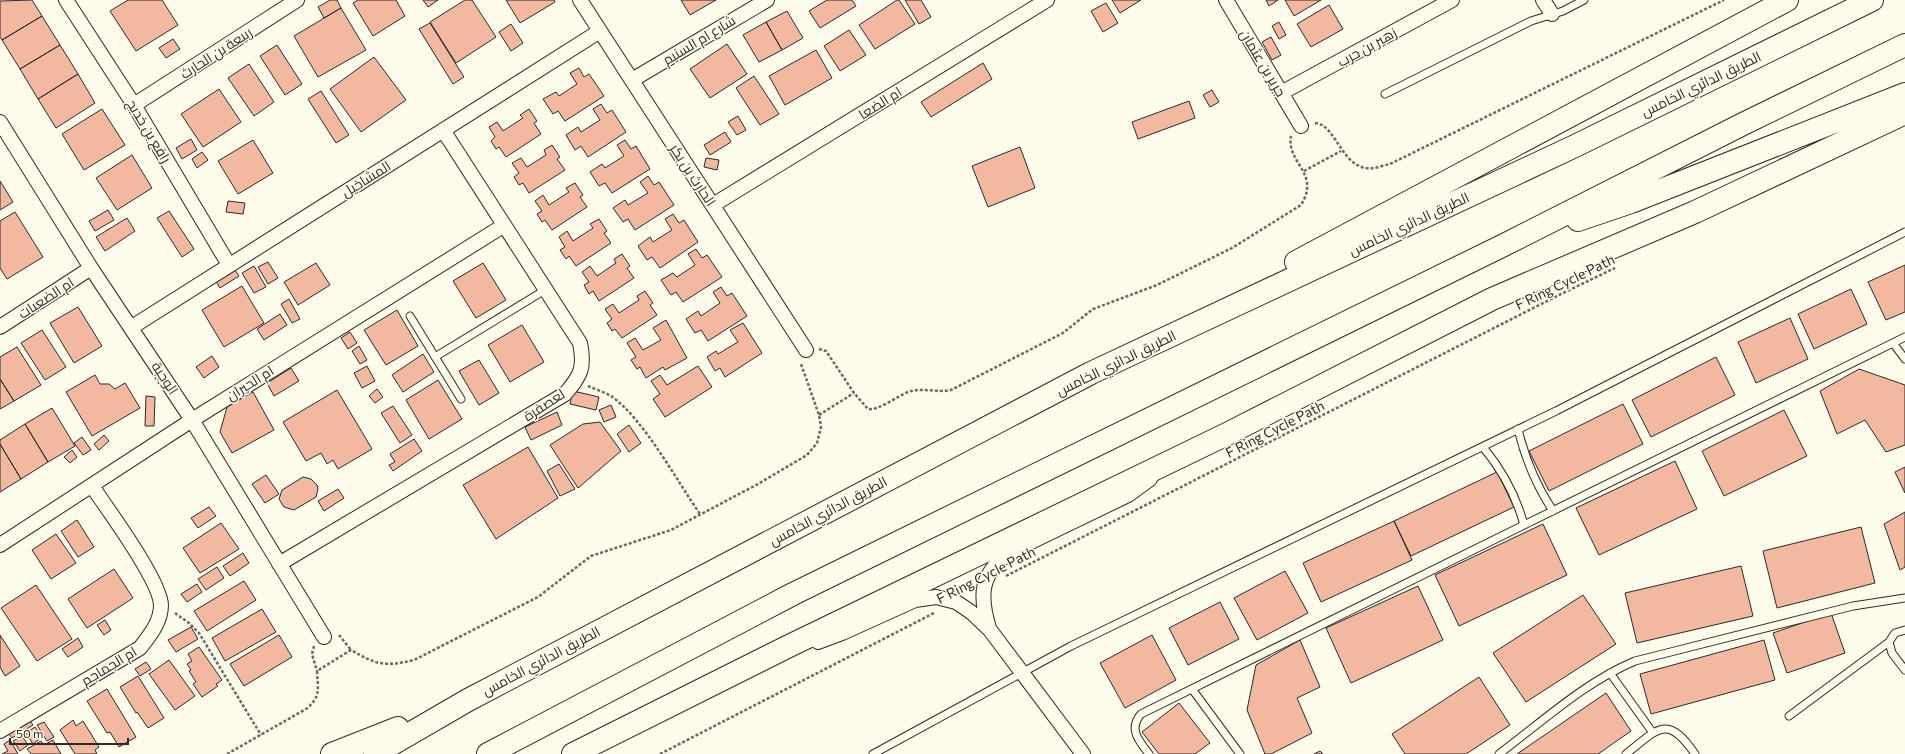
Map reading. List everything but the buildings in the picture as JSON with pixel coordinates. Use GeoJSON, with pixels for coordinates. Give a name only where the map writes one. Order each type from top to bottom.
{"type":"FeatureCollection","features":[{"type":"Feature","properties":{"kind":"highway"},"geometry":{"type":"LineString","coordinates":[[1091,373],[1404,203],[1786,0]]}},
{"type":"Feature","properties":{"kind":"highway","name":"الطريق الدائري الخامس"},"geometry":{"type":"LineString","coordinates":[[375,754],[468,700],[1091,373],[1575,146],[1872,0]]}},
{"type":"Feature","properties":{"kind":"highway"},"geometry":{"type":"LineString","coordinates":[[488,754],[793,594],[1504,245],[1745,122],[1905,46]]}},
{"type":"Feature","properties":{"kind":"highway"},"geometry":{"type":"LineString","coordinates":[[1504,245],[1631,202],[1905,94]]}},
{"type":"Feature","properties":{"kind":"highway"},"geometry":{"type":"LineString","coordinates":[[573,754],[786,647],[1165,462],[1227,434],[1492,299],[1695,212],[1905,113]]}},
{"type":"Feature","properties":{"kind":"highway"},"geometry":{"type":"LineString","coordinates":[[332,754],[468,700]]}},
{"type":"Feature","properties":{"kind":"street","name":"رافع بن خديج"},"geometry":{"type":"LineString","coordinates":[[66,0],[134,105],[229,265]]}},
{"type":"Feature","properties":{"kind":"street","name":"ربيعة بن الحارث"},"geometry":{"type":"LineString","coordinates":[[134,105],[297,0]]}},
{"type":"Feature","properties":{"kind":"street","name":"الحارث بن بكر"},"geometry":{"type":"LineString","coordinates":[[580,0],[806,350]]}},
{"type":"Feature","properties":{"kind":"street","name":"شارع ام السنيم"},"geometry":{"type":"LineString","coordinates":[[632,80],[767,0]]}},
{"type":"Feature","properties":{"kind":"street","name":"ام الضعا"},"geometry":{"type":"LineString","coordinates":[[713,205],[1047,0]]}},
{"type":"Feature","properties":{"kind":"street","name":"جرير بن عثمان"},"geometry":{"type":"LineString","coordinates":[[1226,0],[1301,126]]}},
{"type":"Feature","properties":{"kind":"street","name":"زهير بن حرب"},"geometry":{"type":"LineString","coordinates":[[1281,93],[1452,0]]}},
{"type":"Feature","properties":{"kind":"street"},"geometry":{"type":"LineString","coordinates":[[1543,0],[1552,14]]}},
{"type":"Feature","properties":{"kind":"street","name":"المشاخيل"},"geometry":{"type":"LineString","coordinates":[[132,327],[600,31]]}},
{"type":"Feature","properties":{"kind":"street","name":"الوجبة"},"geometry":{"type":"LineString","coordinates":[[0,122],[91,268],[132,327],[192,420],[324,637]]}},
{"type":"Feature","properties":{"kind":"street","name":"لعصفرة"},"geometry":{"type":"LineString","coordinates":[[279,564],[565,394],[576,381],[582,369],[583,358],[580,343],[503,226],[443,130]]}},
{"type":"Feature","properties":{"kind":"street","name":"ام الحيران"},"geometry":{"type":"LineString","coordinates":[[0,545],[192,420],[503,226]]}},
{"type":"Feature","properties":{"kind":"street","name":"ام الضعيات"},"geometry":{"type":"LineString","coordinates":[[0,327],[91,268]]}},
{"type":"Feature","properties":{"kind":"street"},"geometry":{"type":"LineString","coordinates":[[990,630],[982,602],[984,588],[993,567],[1010,552],[1128,495],[1148,481],[1165,462]]}},
{"type":"Feature","properties":{"kind":"street","name":"ام الجماجم"},"geometry":{"type":"LineString","coordinates":[[0,731],[140,648],[156,627],[160,605],[154,581],[92,486]]}},
{"type":"Feature","properties":{"kind":"street"},"geometry":{"type":"LineString","coordinates":[[786,647],[829,638],[915,600],[936,597],[956,602],[968,609],[990,630],[1083,754]]}},
{"type":"Feature","properties":{"kind":"lane"},"geometry":{"type":"LineString","coordinates":[[1385,94],[1531,21],[1570,8],[1584,0]]}},
{"type":"Feature","properties":{"kind":"lane"},"geometry":{"type":"LineString","coordinates":[[873,754],[1071,646],[1483,447],[1905,232]]}},
{"type":"Feature","properties":{"kind":"lane"},"geometry":{"type":"LineString","coordinates":[[435,357],[545,290]]}},
{"type":"Feature","properties":{"kind":"lane"},"geometry":{"type":"LineString","coordinates":[[410,316],[461,399]]}},
{"type":"Feature","properties":{"kind":"lane"},"geometry":{"type":"LineString","coordinates":[[1148,754],[1135,735],[1135,724],[1141,714],[1905,337]]}},
{"type":"Feature","properties":{"kind":"lane"},"geometry":{"type":"LineString","coordinates":[[1893,343],[1905,359]]}},
{"type":"Feature","properties":{"kind":"lane"},"geometry":{"type":"LineString","coordinates":[[1518,429],[1522,446],[1532,474],[1553,511]]}},
{"type":"Feature","properties":{"kind":"lane"},"geometry":{"type":"LineString","coordinates":[[1483,447],[1504,475],[1519,507],[1524,525]]}},
{"type":"Feature","properties":{"kind":"lane"},"geometry":{"type":"LineString","coordinates":[[1499,754],[1591,685],[1610,673],[1648,657],[1853,606],[1905,598]]}},
{"type":"Feature","properties":{"kind":"lane"},"geometry":{"type":"LineString","coordinates":[[1789,716],[1889,642],[1895,633],[1905,630]]}},
{"type":"Feature","properties":{"kind":"lane"},"geometry":{"type":"LineString","coordinates":[[1889,642],[1892,653],[1905,670]]}},
{"type":"Feature","properties":{"kind":"lane"},"geometry":{"type":"LineString","coordinates":[[1610,673],[1653,733]]}},
{"type":"Feature","properties":{"kind":"lane"},"geometry":{"type":"LineString","coordinates":[[1192,689],[1240,754]]}},
{"type":"Feature","properties":{"kind":"lane"},"geometry":{"type":"LineString","coordinates":[[1626,754],[1653,733],[1665,729],[1678,732],[1695,754]]}},
{"type":"Feature","properties":{"kind":"path"},"geometry":{"type":"LineString","coordinates":[[227,754],[306,709],[314,702],[318,693],[317,671],[351,650],[378,664],[397,664],[414,660],[538,597],[591,556],[671,530],[807,455],[817,443],[821,427],[819,415],[802,369],[800,359],[806,350],[815,348],[826,351],[854,393],[868,409],[872,410],[913,391],[925,390],[941,392],[963,384],[1063,333],[1093,309],[1157,285],[1232,248],[1301,205],[1308,195],[1308,185],[1304,171],[1292,150],[1290,142],[1292,134],[1301,126],[1312,123],[1320,123],[1327,128],[1341,151],[1357,165],[1373,168],[1390,164],[1724,0]]}},
{"type":"Feature","properties":{"kind":"path"},"geometry":{"type":"LineString","coordinates":[[1304,171],[1341,151]]}},
{"type":"Feature","properties":{"kind":"path","name":"F Ring Cycle Path"},"geometry":{"type":"LineString","coordinates":[[984,588],[1555,297],[1619,266]]}},
{"type":"Feature","properties":{"kind":"path"},"geometry":{"type":"LineString","coordinates":[[576,381],[610,396],[627,410],[644,432],[700,514]]}},
{"type":"Feature","properties":{"kind":"path"},"geometry":{"type":"LineString","coordinates":[[819,415],[854,393]]}},
{"type":"Feature","properties":{"kind":"path","name":"F Ring Cycle Path"},"geometry":{"type":"LineString","coordinates":[[660,754],[956,602]]}},
{"type":"Feature","properties":{"kind":"path"},"geometry":{"type":"LineString","coordinates":[[160,605],[190,623],[199,633],[261,735]]}}]}
